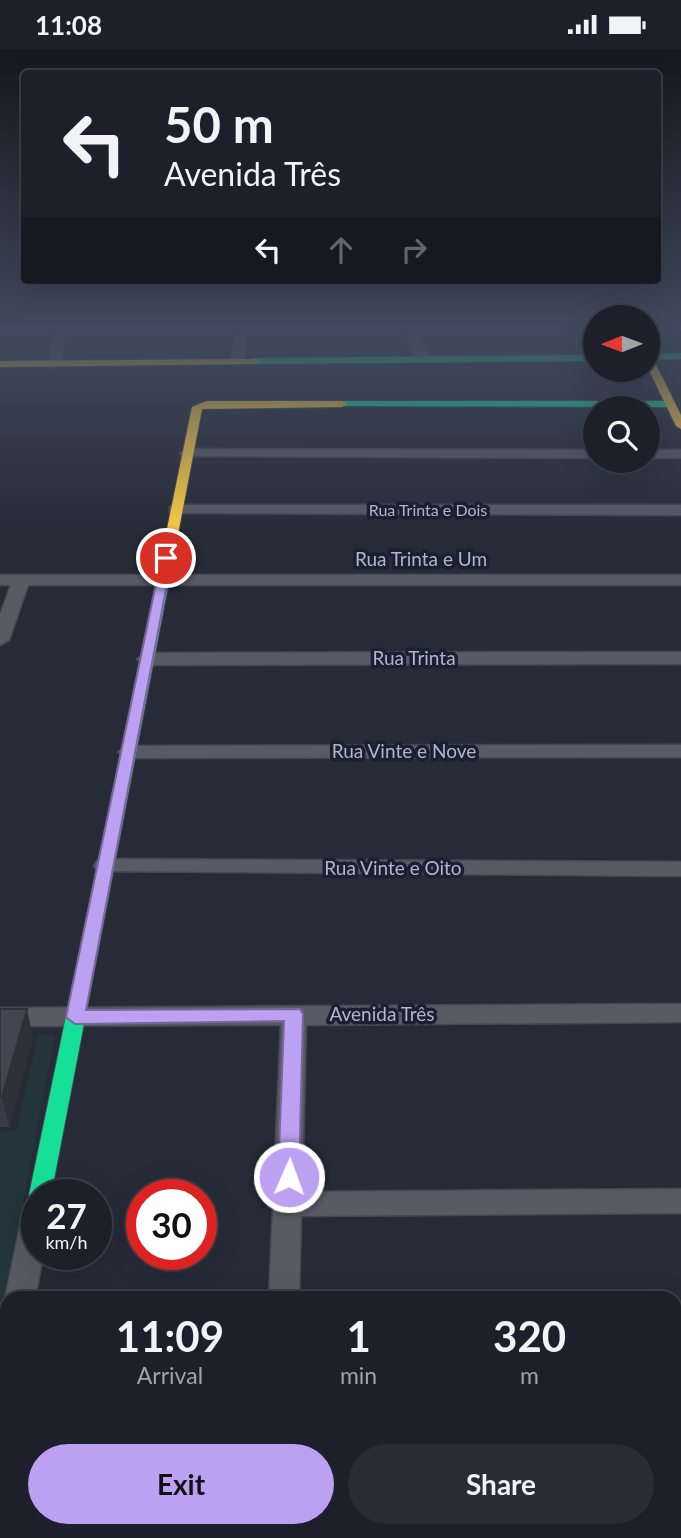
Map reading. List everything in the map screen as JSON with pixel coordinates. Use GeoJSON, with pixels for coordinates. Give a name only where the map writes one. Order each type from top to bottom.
{"type":"FeatureCollection","features":[{"type":"Feature","properties":{"kind":"street"},"geometry":{"type":"LineString","coordinates":[[667,399],[681,426]]}},
{"type":"Feature","properties":{"kind":"street"},"geometry":{"type":"LineString","coordinates":[[43,1179],[196,409],[203,405],[669,404]]}},
{"type":"Feature","properties":{"kind":"street"},"geometry":{"type":"LineString","coordinates":[[187,453],[583,454]]}},
{"type":"Feature","properties":{"kind":"street"},"geometry":{"type":"LineString","coordinates":[[660,454],[681,454]]}},
{"type":"Feature","properties":{"kind":"street","name":"Rua Trinta e Dois"},"geometry":{"type":"LineString","coordinates":[[176,510],[681,510]]}},
{"type":"Feature","properties":{"kind":"street","name":"Rua Trinta e Um"},"geometry":{"type":"LineString","coordinates":[[0,580],[681,580]]}},
{"type":"Feature","properties":{"kind":"street"},"geometry":{"type":"LineString","coordinates":[[0,640],[20,580]]}},
{"type":"Feature","properties":{"kind":"street","name":"Rua Trinta"},"geometry":{"type":"LineString","coordinates":[[146,659],[681,658]]}},
{"type":"Feature","properties":{"kind":"street","name":"Rua Vinte e Nove"},"geometry":{"type":"LineString","coordinates":[[128,752],[681,751]]}},
{"type":"Feature","properties":{"kind":"street","name":"Rua Vinte e Oito"},"geometry":{"type":"LineString","coordinates":[[105,866],[681,869]]}},
{"type":"Feature","properties":{"kind":"street","name":"Avenida Três"},"geometry":{"type":"LineString","coordinates":[[0,1017],[681,1013]]}},
{"type":"Feature","properties":{"kind":"street"},"geometry":{"type":"LineString","coordinates":[[284,1291],[294,1014]]}},
{"type":"Feature","properties":{"kind":"street"},"geometry":{"type":"LineString","coordinates":[[288,1204],[681,1201]]}},
{"type":"Feature","properties":{"kind":"street"},"geometry":{"type":"LineString","coordinates":[[22,1291],[26,1270]]}},
{"type":"Feature","properties":{"kind":"shaded area"},"geometry":{"type":"Polygon","coordinates":[[[38,1035],[55,1035],[27,1179],[21,1179],[21,1212],[6,1291],[0,1291],[0,1132],[17,1131],[38,1035]]]}},
{"type":"Feature","properties":{"kind":"building"},"geometry":{"type":"Polygon","coordinates":[[[0,1009],[27,1009],[2,1097],[0,1097],[0,1009]]]}},
{"type":"Feature","properties":{"kind":"traffic: fast"},"geometry":{"type":"LineString","coordinates":[[342,404],[669,404]]}},
{"type":"Feature","properties":{"kind":"traffic: fast"},"geometry":{"type":"LineString","coordinates":[[43,1179],[173,529]]}},
{"type":"Feature","properties":{"kind":"traffic: slow"},"geometry":{"type":"LineString","coordinates":[[668,399],[681,426]]}},
{"type":"Feature","properties":{"kind":"traffic: slow"},"geometry":{"type":"LineString","coordinates":[[173,529],[197,407],[207,404],[342,404]]}},
{"type":"Feature","properties":{"kind":"route"},"geometry":{"type":"LineString","coordinates":[[166,558],[75,1017],[294,1014],[289,1177]]}}]}
